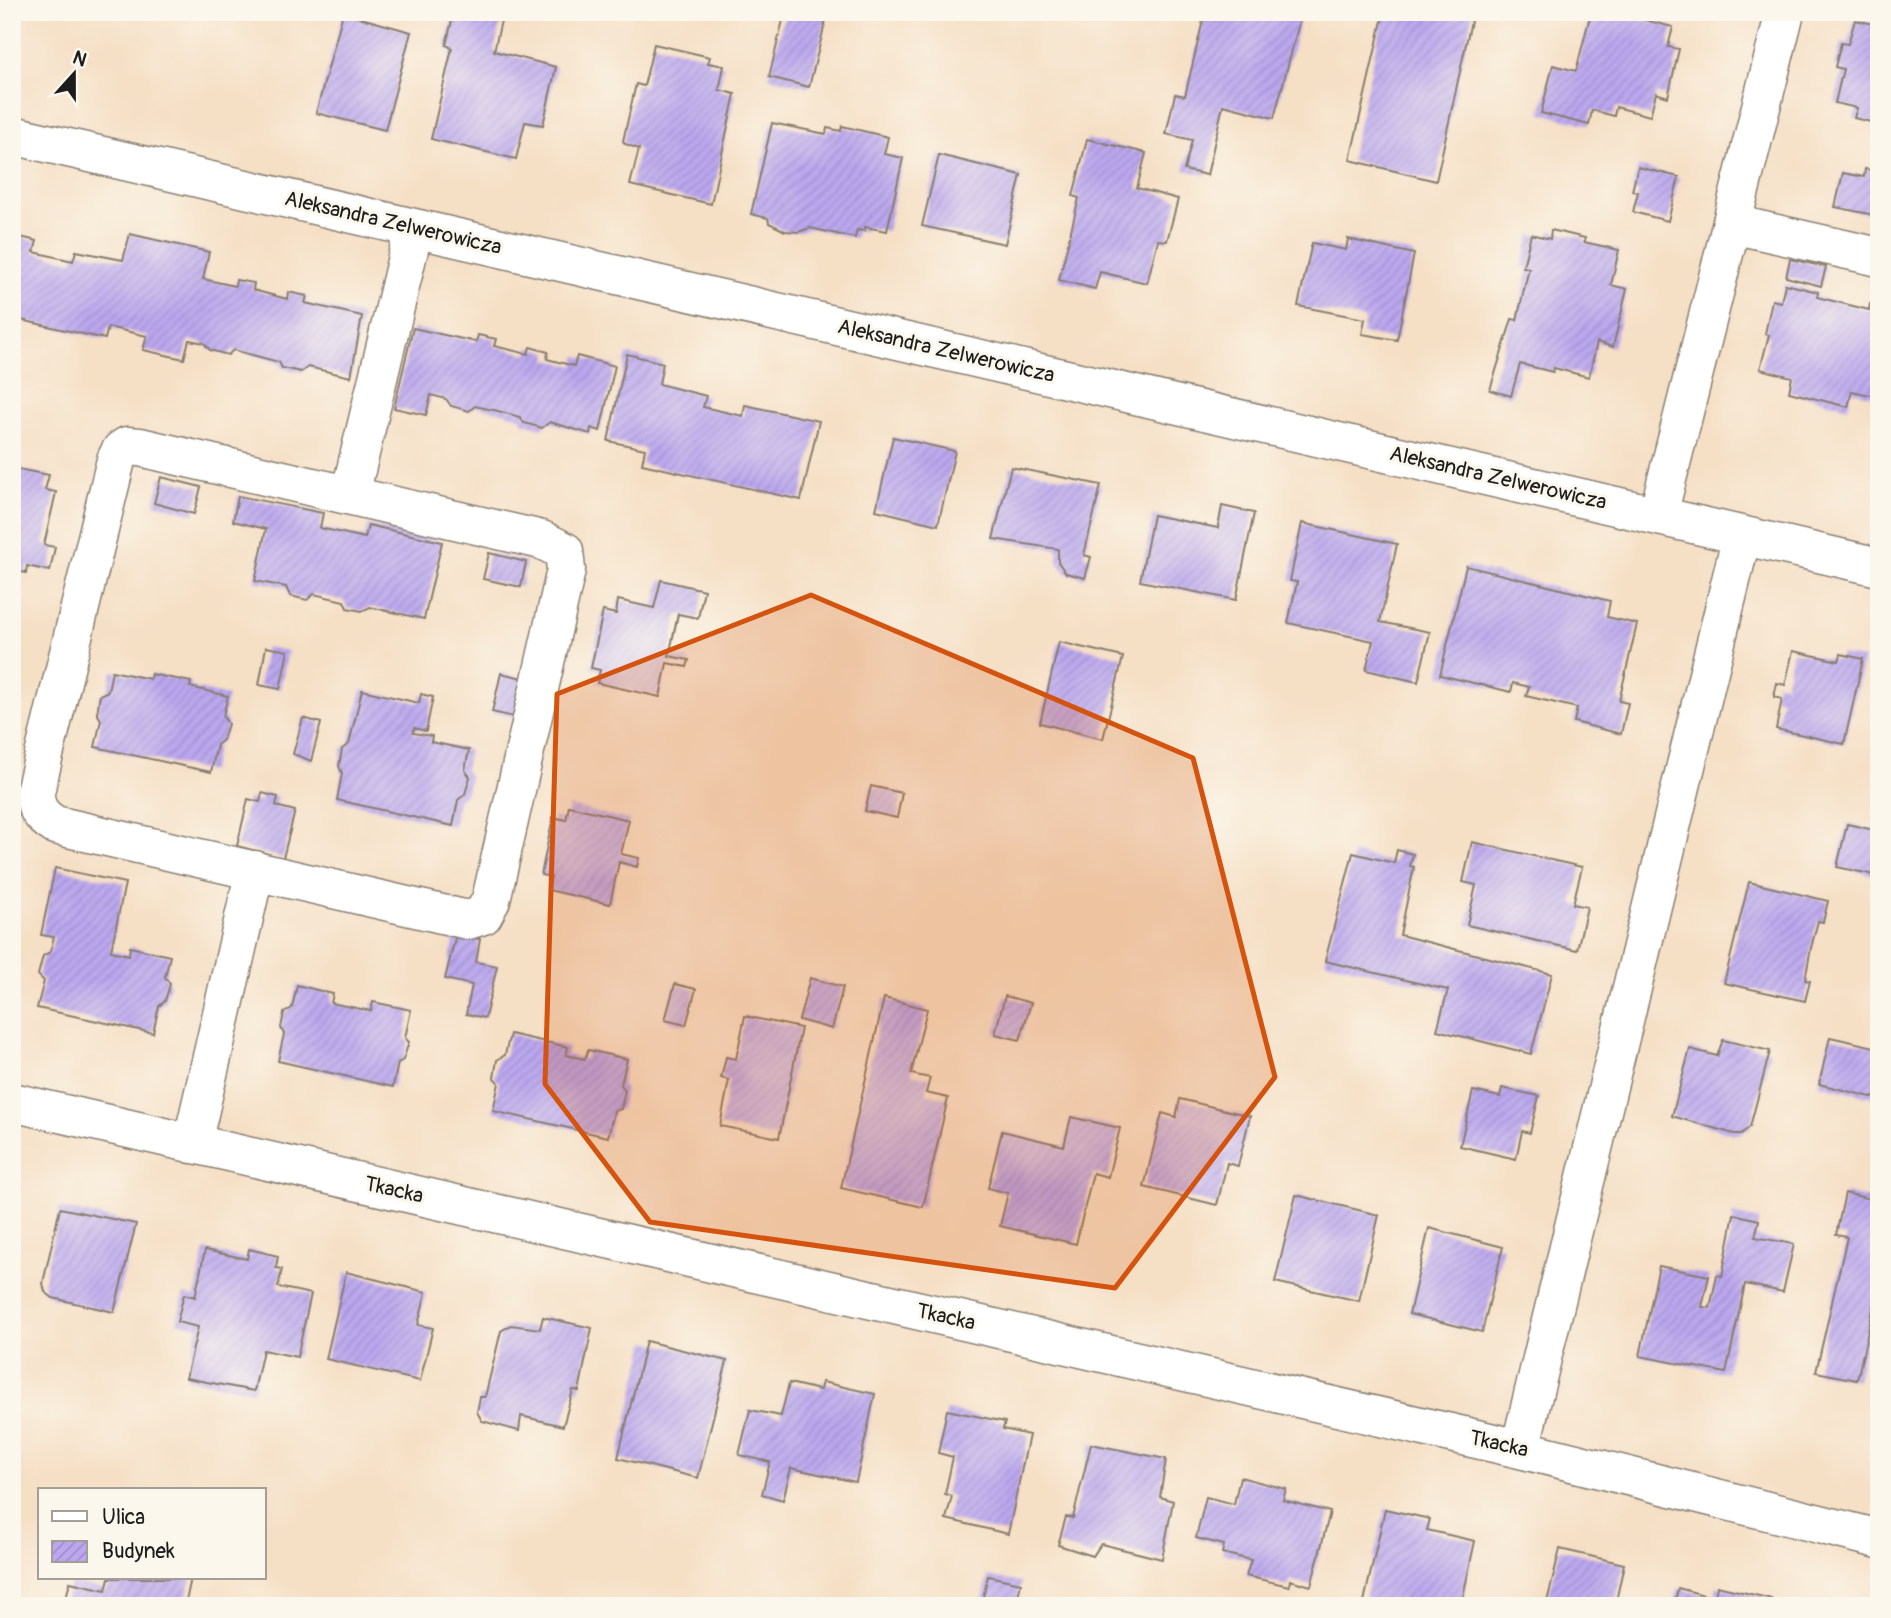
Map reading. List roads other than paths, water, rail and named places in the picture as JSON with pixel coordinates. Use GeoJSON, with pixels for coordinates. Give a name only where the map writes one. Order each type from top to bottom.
{"type":"FeatureCollection","features":[{"type":"Feature","properties":{"kind":"street"},"geometry":{"type":"LineString","coordinates":[[1658,515],[1785,12]]}},
{"type":"Feature","properties":{"kind":"street","name":"Aleksandra Zelwerowicza"},"geometry":{"type":"LineString","coordinates":[[12,135],[1879,567]]}},
{"type":"Feature","properties":{"kind":"street"},"geometry":{"type":"LineString","coordinates":[[1732,224],[1879,257]]}},
{"type":"Feature","properties":{"kind":"street"},"geometry":{"type":"LineString","coordinates":[[350,495],[414,228]]}},
{"type":"Feature","properties":{"kind":"street"},"geometry":{"type":"LineString","coordinates":[[127,446],[140,447],[542,540],[564,551],[566,570],[491,900],[483,915],[468,920],[255,870],[55,825],[35,806],[35,792],[116,460],[121,450],[127,446]]}},
{"type":"Feature","properties":{"kind":"street"},"geometry":{"type":"LineString","coordinates":[[1520,1449],[1742,535]]}},
{"type":"Feature","properties":{"kind":"street"},"geometry":{"type":"LineString","coordinates":[[192,1144],[255,870]]}},
{"type":"Feature","properties":{"kind":"street","name":"Tkacka"},"geometry":{"type":"LineString","coordinates":[[12,1102],[1520,1449],[1879,1539]]}}]}
